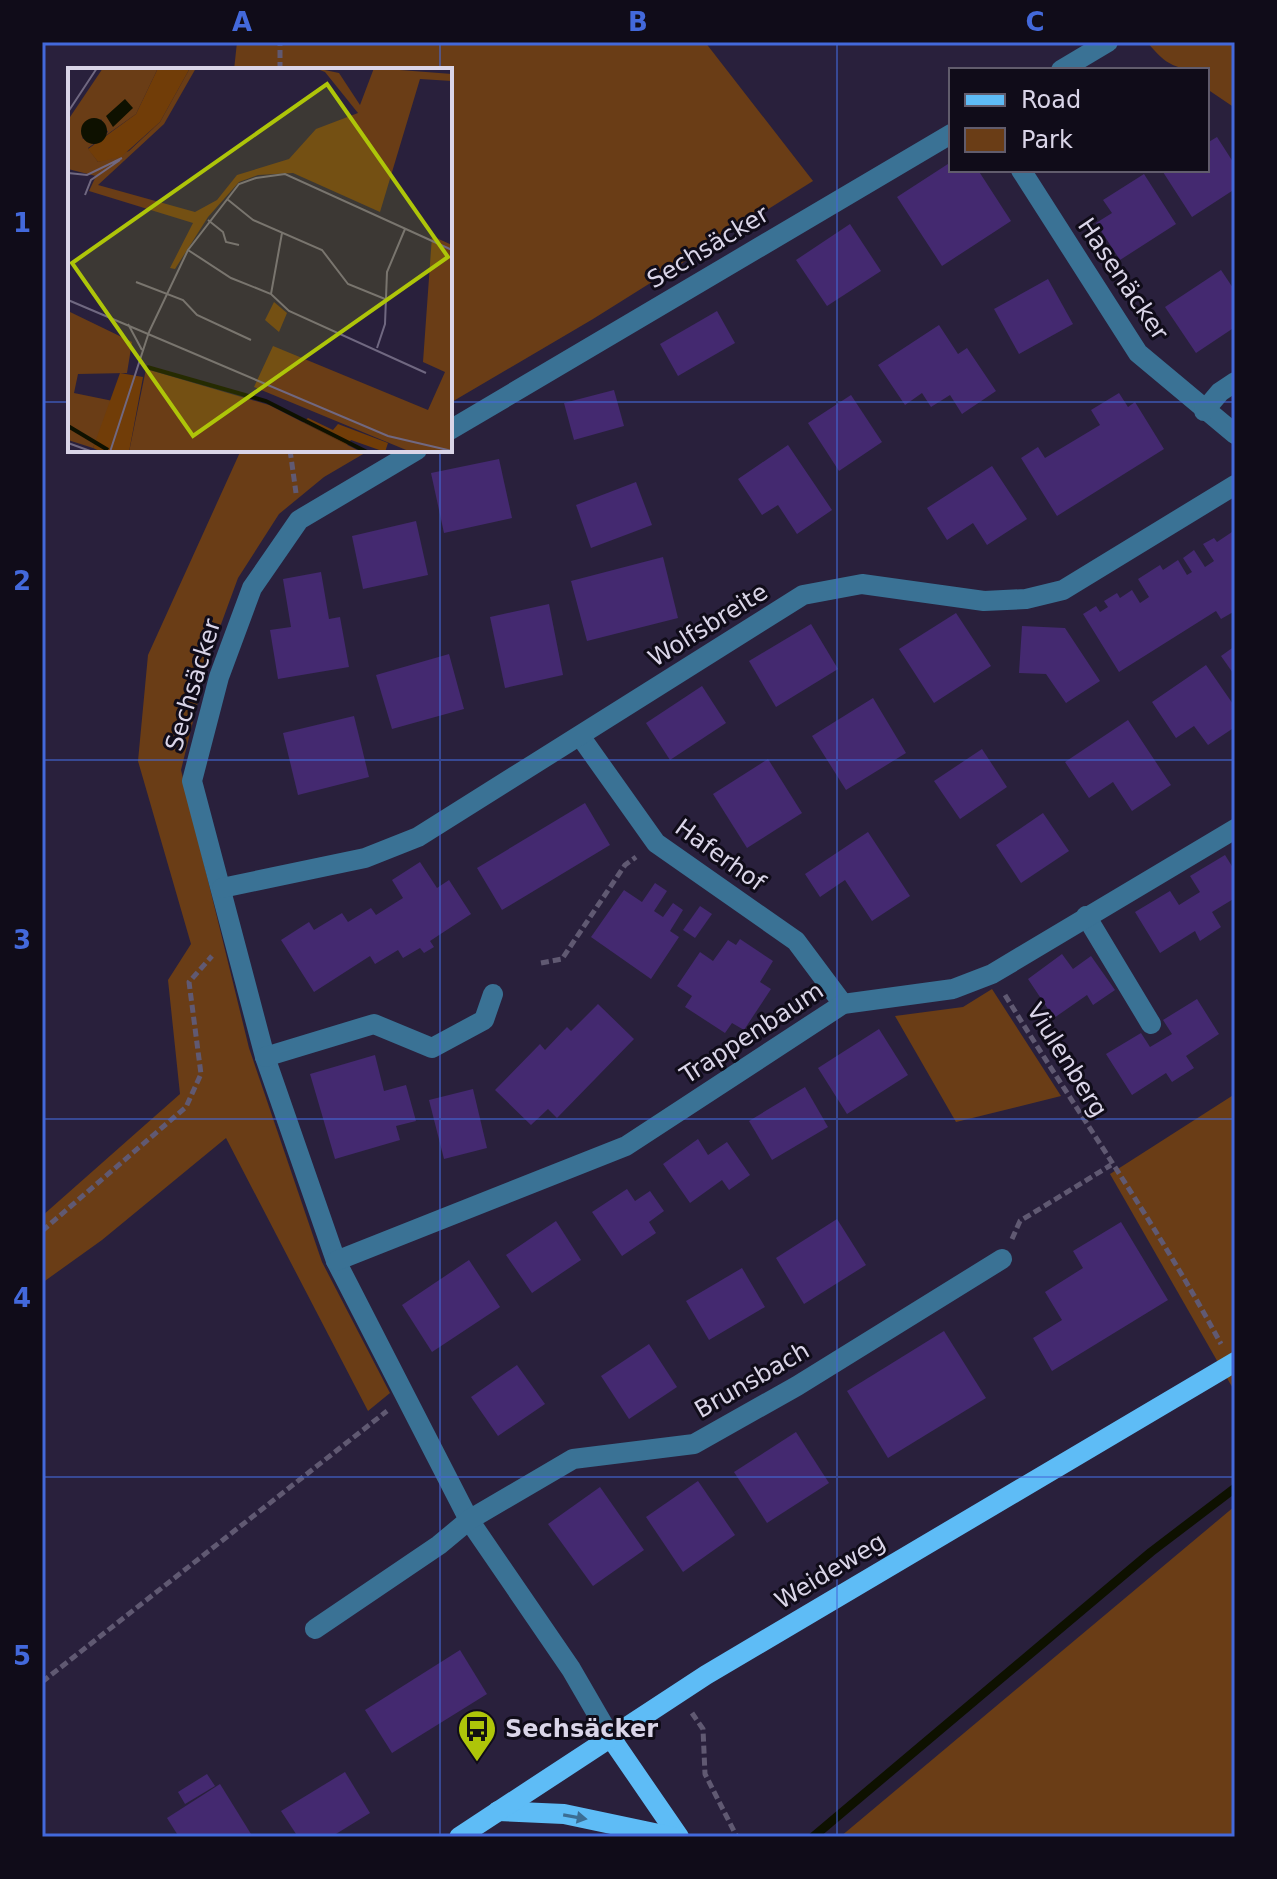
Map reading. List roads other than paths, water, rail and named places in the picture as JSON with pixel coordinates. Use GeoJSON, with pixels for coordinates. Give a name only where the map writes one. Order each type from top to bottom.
{"type":"FeatureCollection","features":[{"type":"Feature","properties":{"kind":"main road","name":"Weideweg"},"geometry":{"type":"LineString","coordinates":[[459,1837],[679,1693],[1235,1362]]}},
{"type":"Feature","properties":{"kind":"main road"},"geometry":{"type":"LineString","coordinates":[[611,1738],[676,1837]]}},
{"type":"Feature","properties":{"kind":"main road"},"geometry":{"type":"LineString","coordinates":[[498,1811],[564,1814],[676,1837]]}},
{"type":"Feature","properties":{"kind":"street"},"geometry":{"type":"LineString","coordinates":[[1064,68],[1108,42]]}},
{"type":"Feature","properties":{"kind":"street","name":"Sechsäcker"},"geometry":{"type":"LineString","coordinates":[[452,429],[949,135]]}},
{"type":"Feature","properties":{"kind":"street","name":"Hasenäcker"},"geometry":{"type":"LineString","coordinates":[[1022,172],[1138,353],[1235,434]]}},
{"type":"Feature","properties":{"kind":"street"},"geometry":{"type":"LineString","coordinates":[[1204,411],[1235,382]]}},
{"type":"Feature","properties":{"kind":"street","name":"Sechsäcker"},"geometry":{"type":"LineString","coordinates":[[414,452],[299,520],[252,588],[219,677],[192,781],[222,888],[235,953],[265,1057],[336,1261],[469,1520],[571,1669],[611,1738]]}},
{"type":"Feature","properties":{"kind":"street","name":"Wolfsbreite"},"geometry":{"type":"LineString","coordinates":[[222,888],[365,858],[418,837],[803,595],[862,584],[984,601],[1026,599],[1063,590],[1235,485]]}},
{"type":"Feature","properties":{"kind":"street","name":"Haferhof"},"geometry":{"type":"LineString","coordinates":[[580,736],[656,843],[796,941],[843,1004]]}},
{"type":"Feature","properties":{"kind":"street","name":"Trappenbaum"},"geometry":{"type":"LineString","coordinates":[[336,1261],[626,1146],[843,1004],[953,989],[992,974],[1235,829]]}},
{"type":"Feature","properties":{"kind":"street"},"geometry":{"type":"LineString","coordinates":[[1086,916],[1151,1024]]}},
{"type":"Feature","properties":{"kind":"street"},"geometry":{"type":"LineString","coordinates":[[265,1057],[374,1024],[432,1048],[484,1020],[493,994]]}},
{"type":"Feature","properties":{"kind":"street","name":"Brunsbach"},"geometry":{"type":"LineString","coordinates":[[315,1629],[439,1545],[469,1520],[573,1459],[694,1444],[797,1386],[1002,1259]]}},
{"type":"Feature","properties":{"kind":"waterway"},"geometry":{"type":"LineString","coordinates":[[813,1837],[1151,1552],[1235,1488]]}},
{"type":"Feature","properties":{"kind":"place","name":"Sechsäcker"},"geometry":{"type":"Point","coordinates":[477,1763]}}]}
